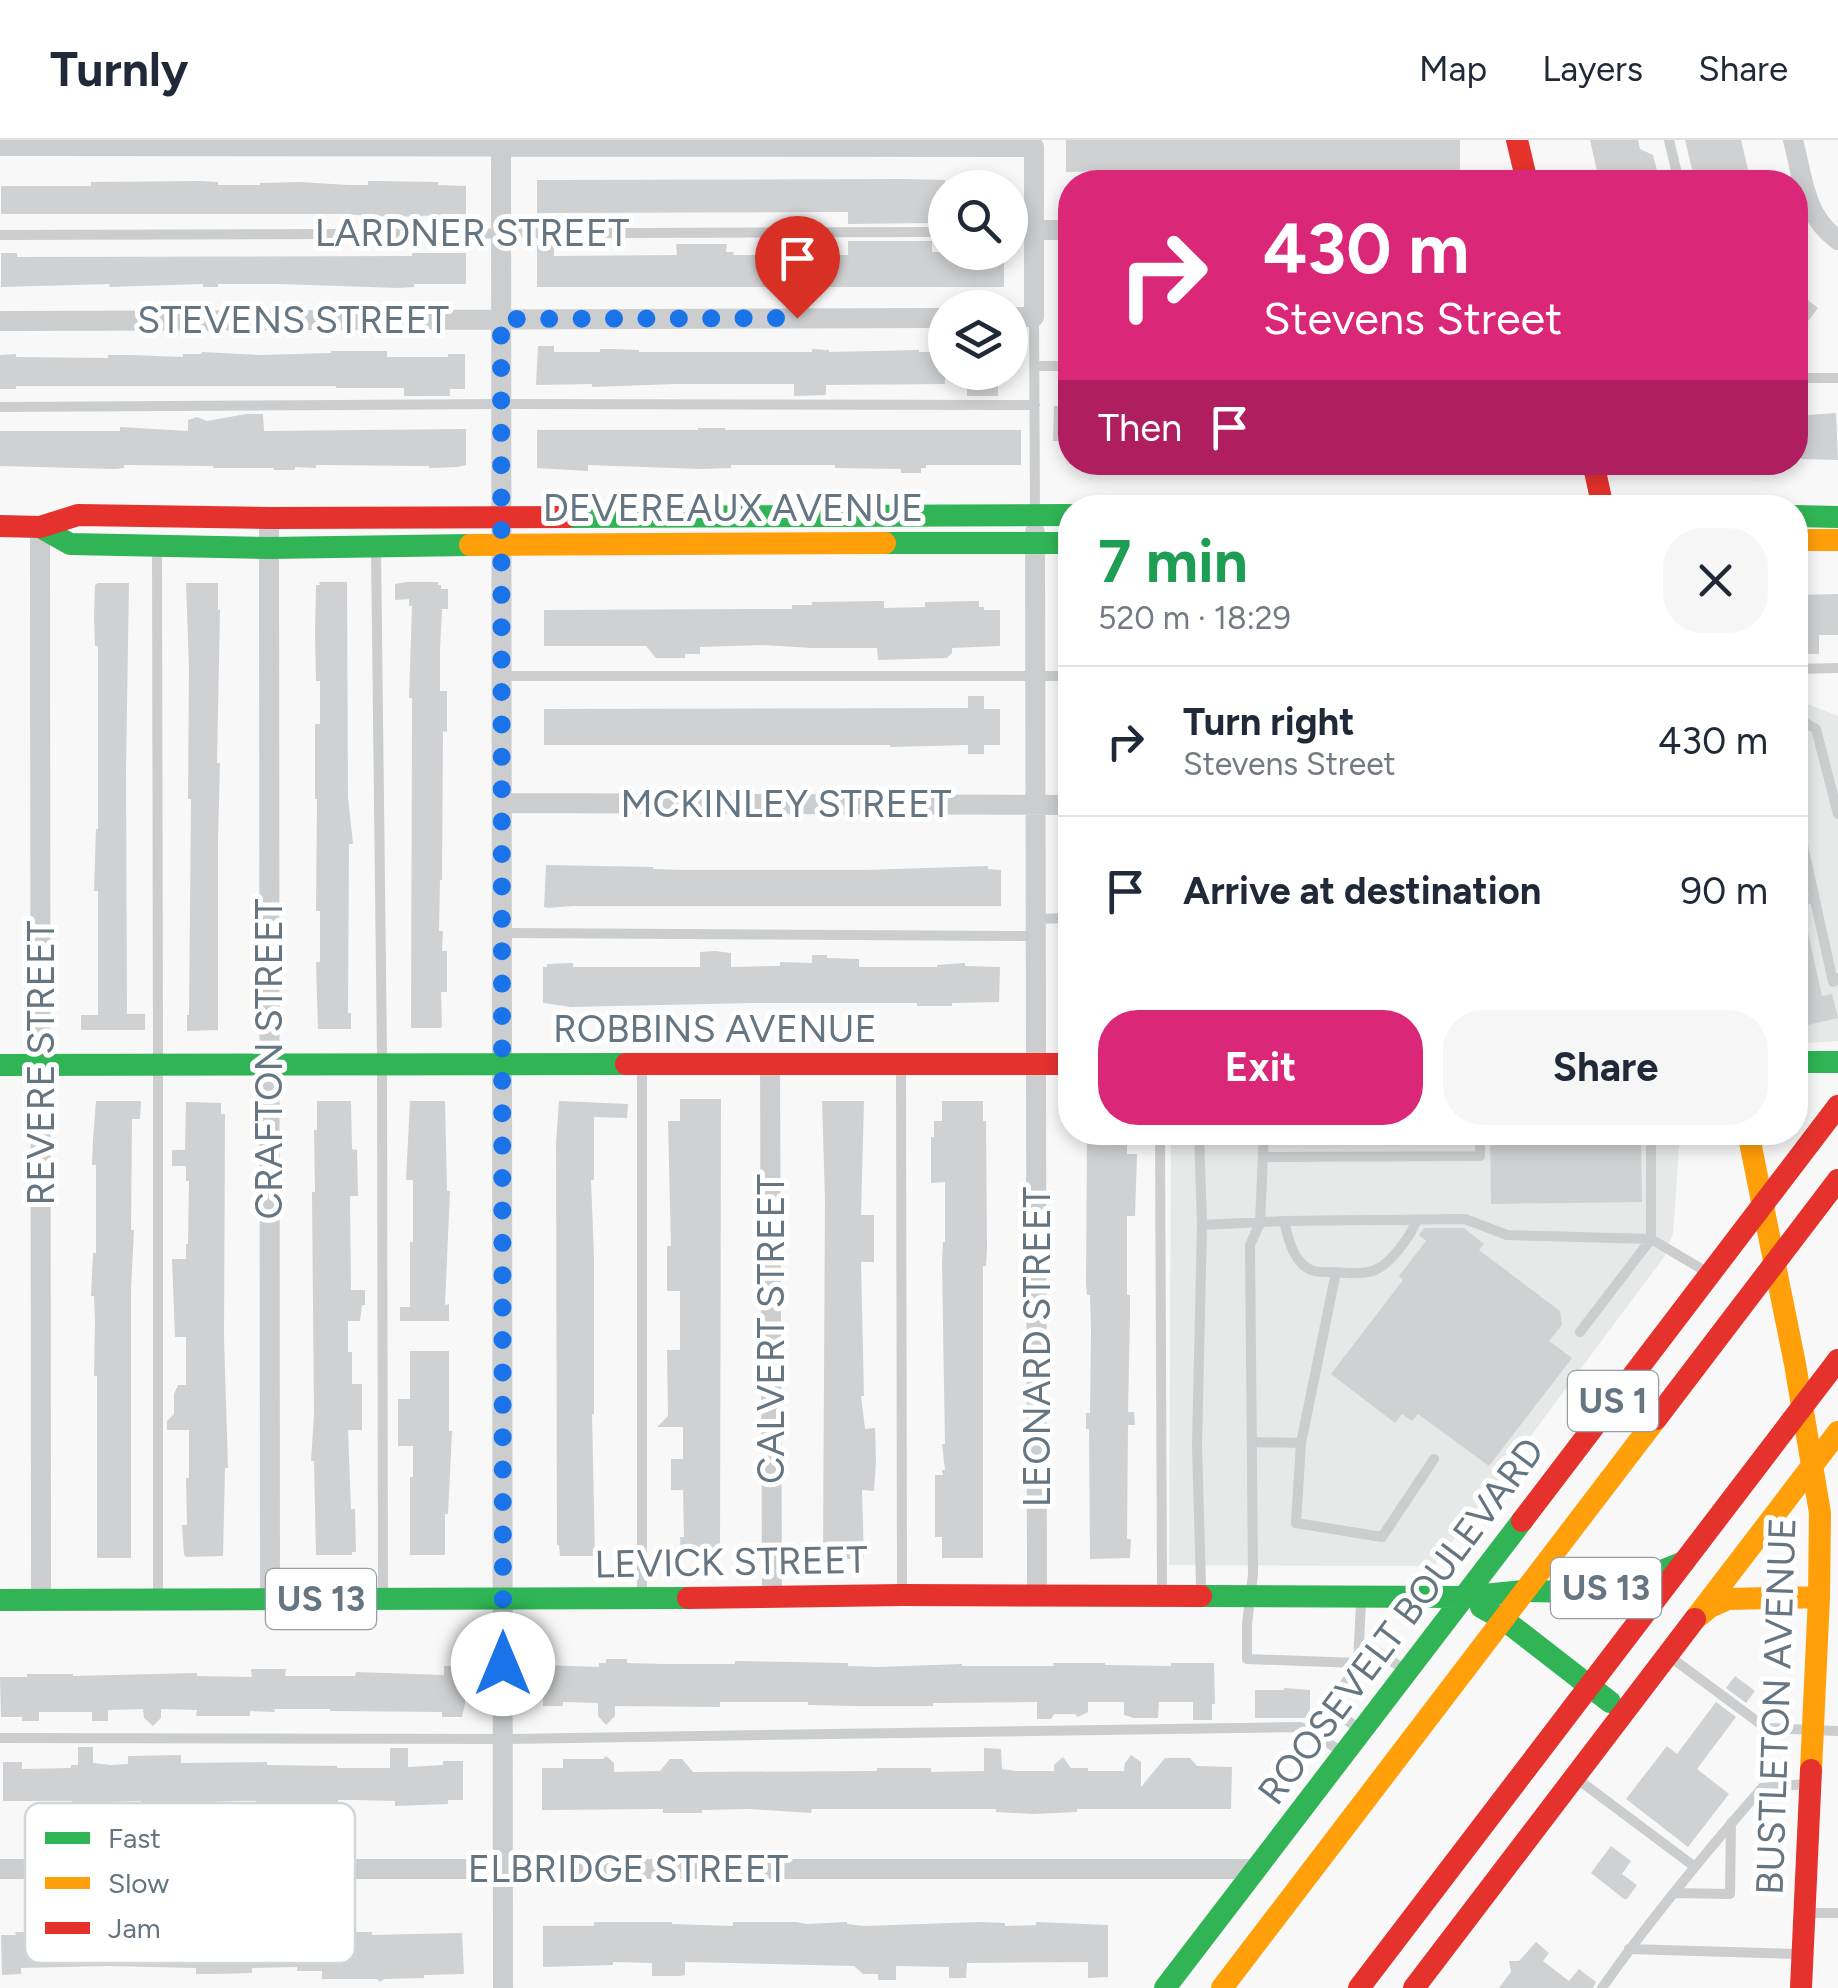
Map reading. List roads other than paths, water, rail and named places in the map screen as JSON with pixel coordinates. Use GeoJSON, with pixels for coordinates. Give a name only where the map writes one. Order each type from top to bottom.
{"type":"FeatureCollection","features":[{"type":"Feature","properties":{"kind":"main road"},"geometry":{"type":"LineString","coordinates":[[1517,140],[1524,170]]}},
{"type":"Feature","properties":{"kind":"main road","name":"DEVEREAUX AVENUE"},"geometry":{"type":"LineString","coordinates":[[0,526],[40,527],[78,515],[1058,515]]}},
{"type":"Feature","properties":{"kind":"main road"},"geometry":{"type":"LineString","coordinates":[[1808,516],[1838,517],[1838,540],[1808,540]]}},
{"type":"Feature","properties":{"kind":"main road","name":"DEVEREAUX AVENUE"},"geometry":{"type":"LineString","coordinates":[[40,527],[70,544],[269,548],[1058,543]]}},
{"type":"Feature","properties":{"kind":"main road"},"geometry":{"type":"LineString","coordinates":[[1808,1062],[1838,1062]]}},
{"type":"Feature","properties":{"kind":"main road","name":"ROBBINS AVENUE"},"geometry":{"type":"LineString","coordinates":[[0,1065],[1058,1064]]}},
{"type":"Feature","properties":{"kind":"main road","name":"ROOSEVELT BOULEVARD"},"geometry":{"type":"LineString","coordinates":[[1166,1988],[1838,1106]]}},
{"type":"Feature","properties":{"kind":"main road","name":"BUSTLETON AVENUE"},"geometry":{"type":"LineString","coordinates":[[1751,1145],[1820,1512],[1829,1539],[1829,1597],[1812,1729],[1801,1988]]}},
{"type":"Feature","properties":{"kind":"main road","name":"ROOSEVELT BOULEVARD"},"geometry":{"type":"LineString","coordinates":[[1222,1988],[1838,1180]]}},
{"type":"Feature","properties":{"kind":"main road"},"geometry":{"type":"LineString","coordinates":[[1359,1988],[1838,1360]]}},
{"type":"Feature","properties":{"kind":"main road"},"geometry":{"type":"LineString","coordinates":[[1414,1988],[1838,1432]]}},
{"type":"Feature","properties":{"kind":"main road","name":"LEVICK STREET"},"geometry":{"type":"LineString","coordinates":[[0,1600],[1038,1594],[1464,1597],[1604,1589],[1684,1562]]}},
{"type":"Feature","properties":{"kind":"main road","name":"LEVICK STREET"},"geometry":{"type":"LineString","coordinates":[[1464,1597],[1503,1619],[1624,1712]]}},
{"type":"Feature","properties":{"kind":"main road"},"geometry":{"type":"LineString","coordinates":[[1695,1620],[1728,1599],[1829,1597]]}},
{"type":"Feature","properties":{"kind":"main road"},"geometry":{"type":"LineString","coordinates":[[1183,1988],[1208,1932]]}},
{"type":"Feature","properties":{"kind":"street"},"geometry":{"type":"LineString","coordinates":[[1793,140],[1800,170]]}},
{"type":"Feature","properties":{"kind":"street"},"geometry":{"type":"LineString","coordinates":[[0,146],[501,142],[1034,144]]}},
{"type":"Feature","properties":{"kind":"street"},"geometry":{"type":"LineString","coordinates":[[501,142],[503,1988]]}},
{"type":"Feature","properties":{"kind":"street","name":"LEONARD STREET"},"geometry":{"type":"LineString","coordinates":[[1034,144],[1034,317]]}},
{"type":"Feature","properties":{"kind":"street"},"geometry":{"type":"LineString","coordinates":[[1808,201],[1818,223],[1838,240]]}},
{"type":"Feature","properties":{"kind":"street"},"geometry":{"type":"LineString","coordinates":[[1034,230],[1058,230]]}},
{"type":"Feature","properties":{"kind":"street"},"geometry":{"type":"LineString","coordinates":[[1028,317],[1034,317]]}},
{"type":"Feature","properties":{"kind":"street","name":"STEVENS STREET"},"geometry":{"type":"LineString","coordinates":[[0,321],[928,318]]}},
{"type":"Feature","properties":{"kind":"street","name":"LEONARD STREET"},"geometry":{"type":"LineString","coordinates":[[1035,515],[1038,1594]]}},
{"type":"Feature","properties":{"kind":"street","name":"CRAFTON STREET"},"geometry":{"type":"LineString","coordinates":[[269,518],[270,1600]]}},
{"type":"Feature","properties":{"kind":"street","name":"REVERE STREET"},"geometry":{"type":"LineString","coordinates":[[40,527],[41,1600]]}},
{"type":"Feature","properties":{"kind":"street","name":"MCKINLEY STREET"},"geometry":{"type":"LineString","coordinates":[[502,803],[1058,805]]}},
{"type":"Feature","properties":{"kind":"street","name":"CALVERT STREET"},"geometry":{"type":"LineString","coordinates":[[770,1064],[772,1595]]}},
{"type":"Feature","properties":{"kind":"street","name":"ELBRIDGE STREET"},"geometry":{"type":"LineString","coordinates":[[355,1869],[1256,1869]]}},
{"type":"Feature","properties":{"kind":"street","name":"ELBRIDGE STREET"},"geometry":{"type":"LineString","coordinates":[[0,1870],[25,1870]]}},
{"type":"Feature","properties":{"kind":"lane"},"geometry":{"type":"LineString","coordinates":[[1670,140],[1676,170]]}},
{"type":"Feature","properties":{"kind":"lane"},"geometry":{"type":"LineString","coordinates":[[1028,230],[1034,230]]}},
{"type":"Feature","properties":{"kind":"lane","name":"LARDNER STREET"},"geometry":{"type":"LineString","coordinates":[[0,235],[928,232]]}},
{"type":"Feature","properties":{"kind":"lane","name":"LEONARD STREET"},"geometry":{"type":"LineString","coordinates":[[1034,317],[1035,515]]}},
{"type":"Feature","properties":{"kind":"lane"},"geometry":{"type":"LineString","coordinates":[[1034,366],[1058,366]]}},
{"type":"Feature","properties":{"kind":"lane"},"geometry":{"type":"LineString","coordinates":[[1808,378],[1838,378]]}},
{"type":"Feature","properties":{"kind":"lane"},"geometry":{"type":"LineString","coordinates":[[0,407],[1034,405]]}},
{"type":"Feature","properties":{"kind":"lane"},"geometry":{"type":"LineString","coordinates":[[158,546],[158,1600]]}},
{"type":"Feature","properties":{"kind":"lane"},"geometry":{"type":"LineString","coordinates":[[376,546],[383,1599]]}},
{"type":"Feature","properties":{"kind":"lane"},"geometry":{"type":"LineString","coordinates":[[1808,669],[1838,668]]}},
{"type":"Feature","properties":{"kind":"lane"},"geometry":{"type":"LineString","coordinates":[[502,676],[1058,676]]}},
{"type":"Feature","properties":{"kind":"lane"},"geometry":{"type":"LineString","coordinates":[[1808,725],[1816,729],[1838,814]]}},
{"type":"Feature","properties":{"kind":"lane"},"geometry":{"type":"LineString","coordinates":[[1808,873],[1834,982],[1838,978]]}},
{"type":"Feature","properties":{"kind":"lane"},"geometry":{"type":"LineString","coordinates":[[1808,899],[1813,898]]}},
{"type":"Feature","properties":{"kind":"lane"},"geometry":{"type":"LineString","coordinates":[[502,932],[1036,928],[1058,922]]}},
{"type":"Feature","properties":{"kind":"lane"},"geometry":{"type":"LineString","coordinates":[[642,1064],[642,1599]]}},
{"type":"Feature","properties":{"kind":"lane"},"geometry":{"type":"LineString","coordinates":[[900,1064],[902,1595]]}},
{"type":"Feature","properties":{"kind":"lane"},"geometry":{"type":"LineString","coordinates":[[1160,1145],[1162,1594]]}},
{"type":"Feature","properties":{"kind":"lane"},"geometry":{"type":"LineString","coordinates":[[1199,1145],[1202,1225],[1197,1446],[1202,1596]]}},
{"type":"Feature","properties":{"kind":"lane"},"geometry":{"type":"LineString","coordinates":[[1263,1145],[1260,1223],[1250,1245],[1253,1574],[1247,1658],[1358,1663]]}},
{"type":"Feature","properties":{"kind":"lane"},"geometry":{"type":"LineString","coordinates":[[1263,1157],[1480,1156],[1480,1145]]}},
{"type":"Feature","properties":{"kind":"lane"},"geometry":{"type":"LineString","coordinates":[[1580,1332],[1651,1239],[1651,1145]]}},
{"type":"Feature","properties":{"kind":"lane"},"geometry":{"type":"LineString","coordinates":[[1202,1225],[1465,1219],[1507,1236],[1651,1239],[1710,1274]]}},
{"type":"Feature","properties":{"kind":"lane"},"geometry":{"type":"LineString","coordinates":[[1284,1221],[1292,1250],[1312,1270],[1355,1273],[1377,1269],[1409,1238],[1417,1220]]}},
{"type":"Feature","properties":{"kind":"lane"},"geometry":{"type":"LineString","coordinates":[[1336,1272],[1301,1443],[1296,1523],[1382,1537],[1434,1460]]}},
{"type":"Feature","properties":{"kind":"lane"},"geometry":{"type":"LineString","coordinates":[[1252,1442],[1301,1443]]}},
{"type":"Feature","properties":{"kind":"lane"},"geometry":{"type":"LineString","coordinates":[[1358,1663],[1362,1597]]}},
{"type":"Feature","properties":{"kind":"lane"},"geometry":{"type":"LineString","coordinates":[[1362,1731],[1328,1708],[1370,1647],[1407,1672]]}},
{"type":"Feature","properties":{"kind":"lane"},"geometry":{"type":"LineString","coordinates":[[1668,1655],[1766,1728],[1838,1731]]}},
{"type":"Feature","properties":{"kind":"lane"},"geometry":{"type":"LineString","coordinates":[[0,1738],[503,1740],[1300,1727],[1344,1754]]}},
{"type":"Feature","properties":{"kind":"lane"},"geometry":{"type":"LineString","coordinates":[[1575,1777],[1695,1867]]}},
{"type":"Feature","properties":{"kind":"lane"},"geometry":{"type":"LineString","coordinates":[[1602,1988],[1629,1949],[1762,1788],[1810,1784]]}},
{"type":"Feature","properties":{"kind":"lane"},"geometry":{"type":"LineString","coordinates":[[1674,1893],[1730,1894],[1732,1823]]}},
{"type":"Feature","properties":{"kind":"lane"},"geometry":{"type":"LineString","coordinates":[[1804,1912],[1838,1913]]}},
{"type":"Feature","properties":{"kind":"lane"},"geometry":{"type":"LineString","coordinates":[[1629,1949],[1802,1954]]}}]}
